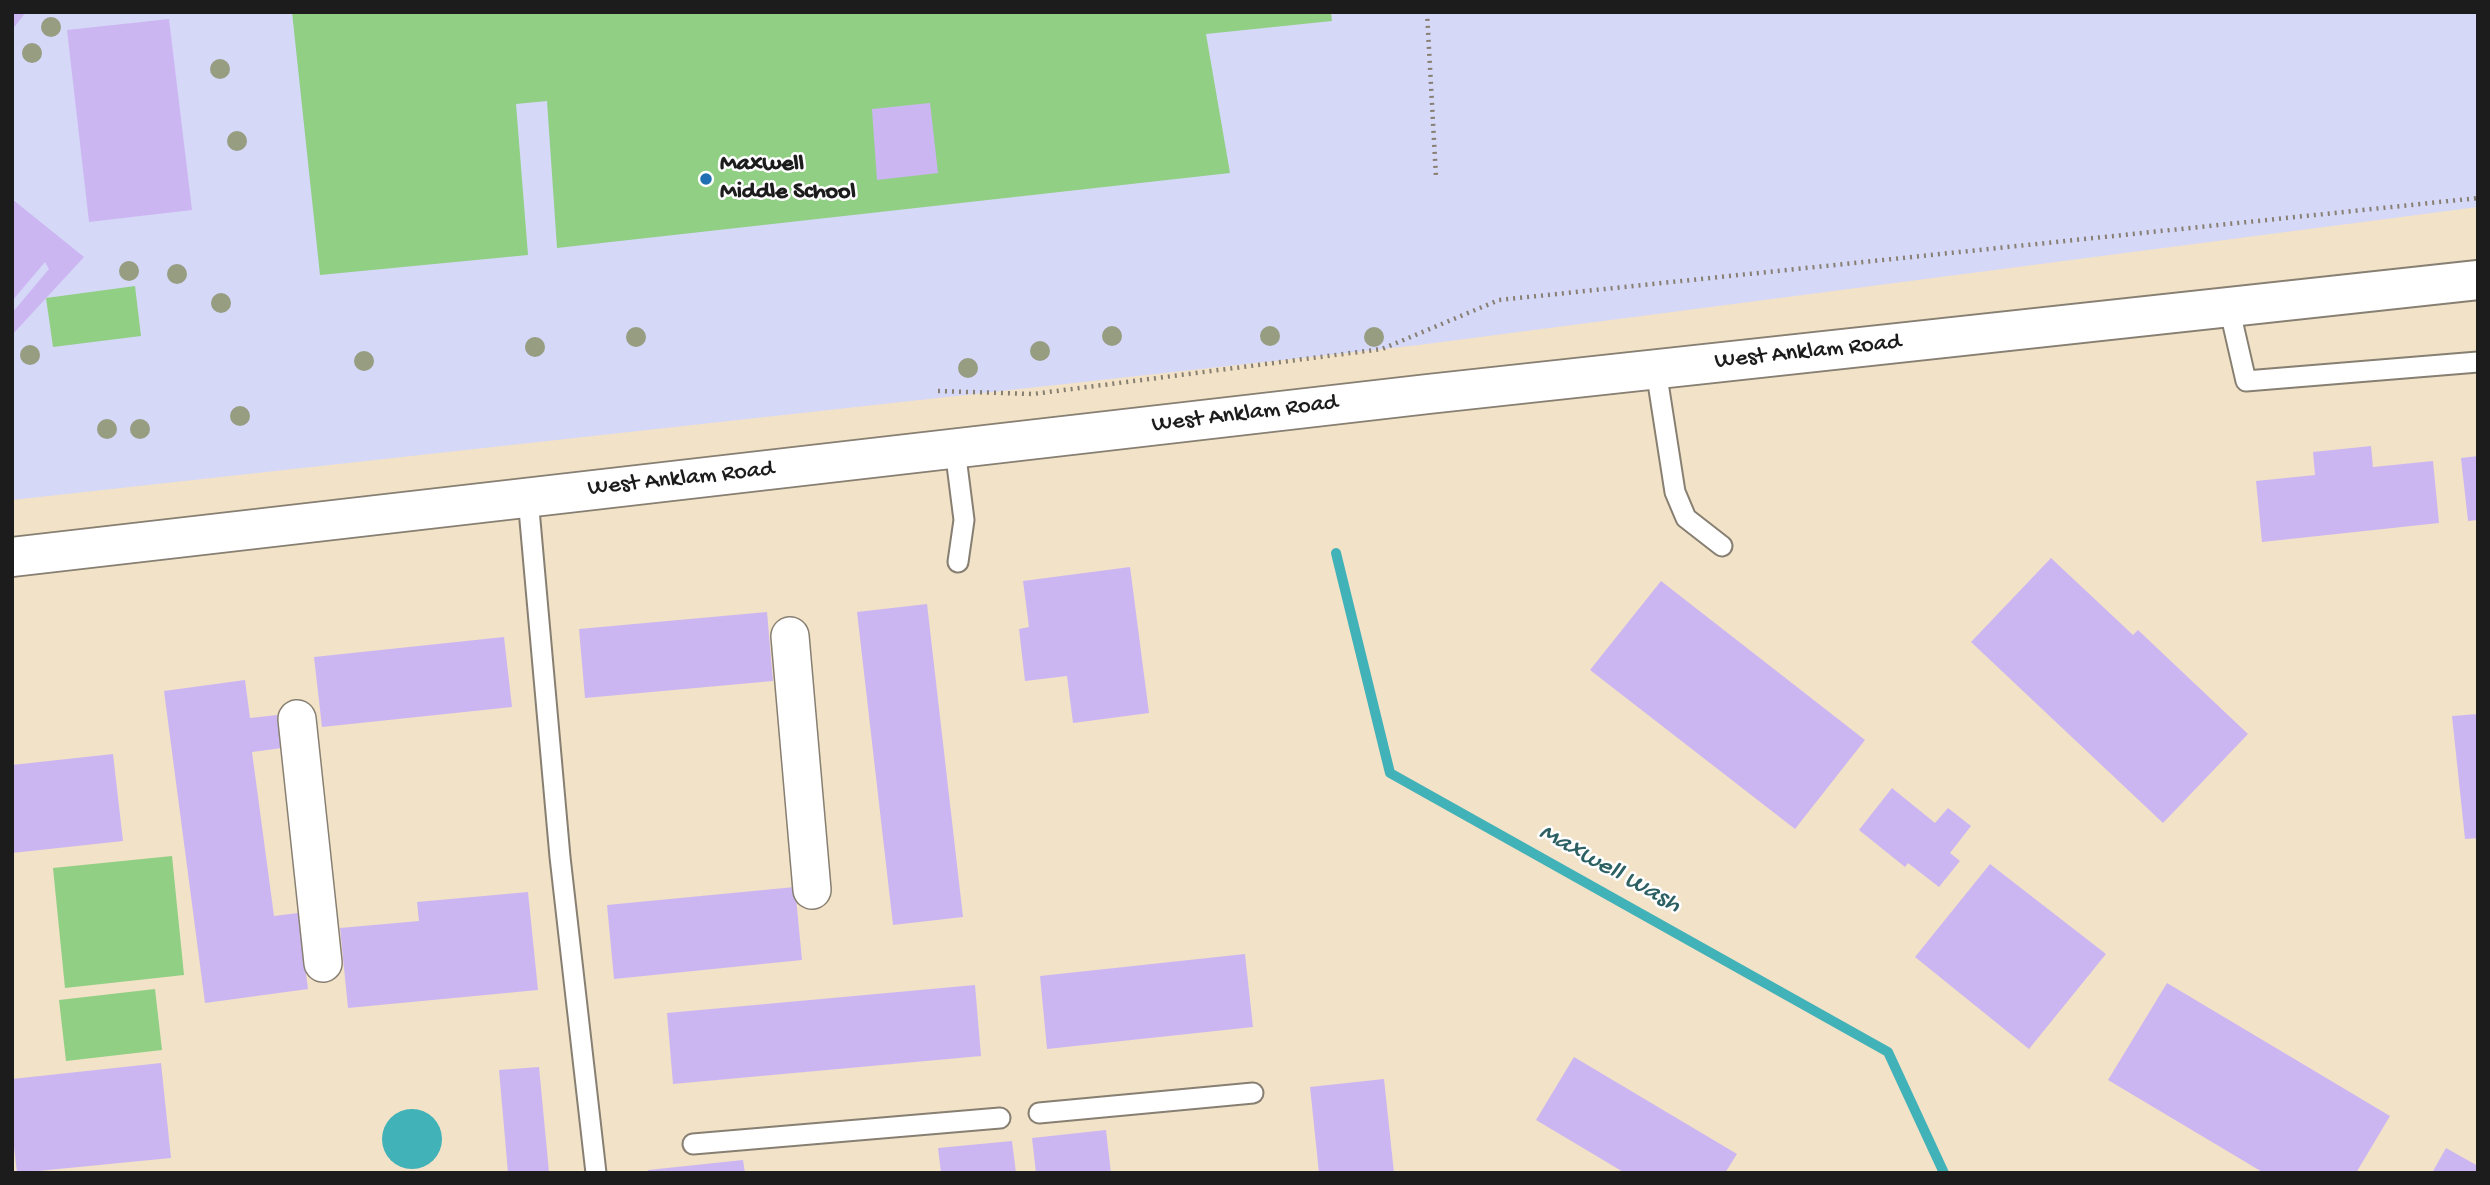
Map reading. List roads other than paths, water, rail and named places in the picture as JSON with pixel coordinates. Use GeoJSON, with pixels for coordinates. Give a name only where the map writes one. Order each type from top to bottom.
{"type":"FeatureCollection","features":[{"type":"Feature","properties":{"kind":"main road","name":"West Anklam Road"},"geometry":{"type":"LineString","coordinates":[[12,556],[2478,280]]}},
{"type":"Feature","properties":{"kind":"street"},"geometry":{"type":"LineString","coordinates":[[790,636],[811,890]]}},
{"type":"Feature","properties":{"kind":"street"},"geometry":{"type":"LineString","coordinates":[[297,719],[323,963]]}},
{"type":"Feature","properties":{"kind":"lane"},"geometry":{"type":"LineString","coordinates":[[2229,307],[2246,381],[2478,362]]}},
{"type":"Feature","properties":{"kind":"lane"},"geometry":{"type":"LineString","coordinates":[[1656,370],[1675,492],[1686,518],[1722,546]]}},
{"type":"Feature","properties":{"kind":"lane"},"geometry":{"type":"LineString","coordinates":[[955,449],[964,520],[958,562]]}},
{"type":"Feature","properties":{"kind":"lane"},"geometry":{"type":"LineString","coordinates":[[528,498],[560,857],[596,1173]]}},
{"type":"Feature","properties":{"kind":"lane"},"geometry":{"type":"LineString","coordinates":[[1039,1113],[1253,1093]]}},
{"type":"Feature","properties":{"kind":"lane"},"geometry":{"type":"LineString","coordinates":[[693,1144],[1000,1118]]}},
{"type":"Feature","properties":{"kind":"water"},"geometry":{"type":"Polygon","coordinates":[[[412,1109],[433,1118],[442,1139],[433,1160],[412,1169],[391,1160],[382,1139],[391,1118],[412,1109]]]}},
{"type":"Feature","properties":{"kind":"waterway","name":"Maxwell Wash"},"geometry":{"type":"LineString","coordinates":[[1336,553],[1390,773],[1888,1052],[1944,1173]]}},
{"type":"Feature","properties":{"kind":"place","name":"Maxwell Middle School"},"geometry":{"type":"Point","coordinates":[706,179]}}]}
